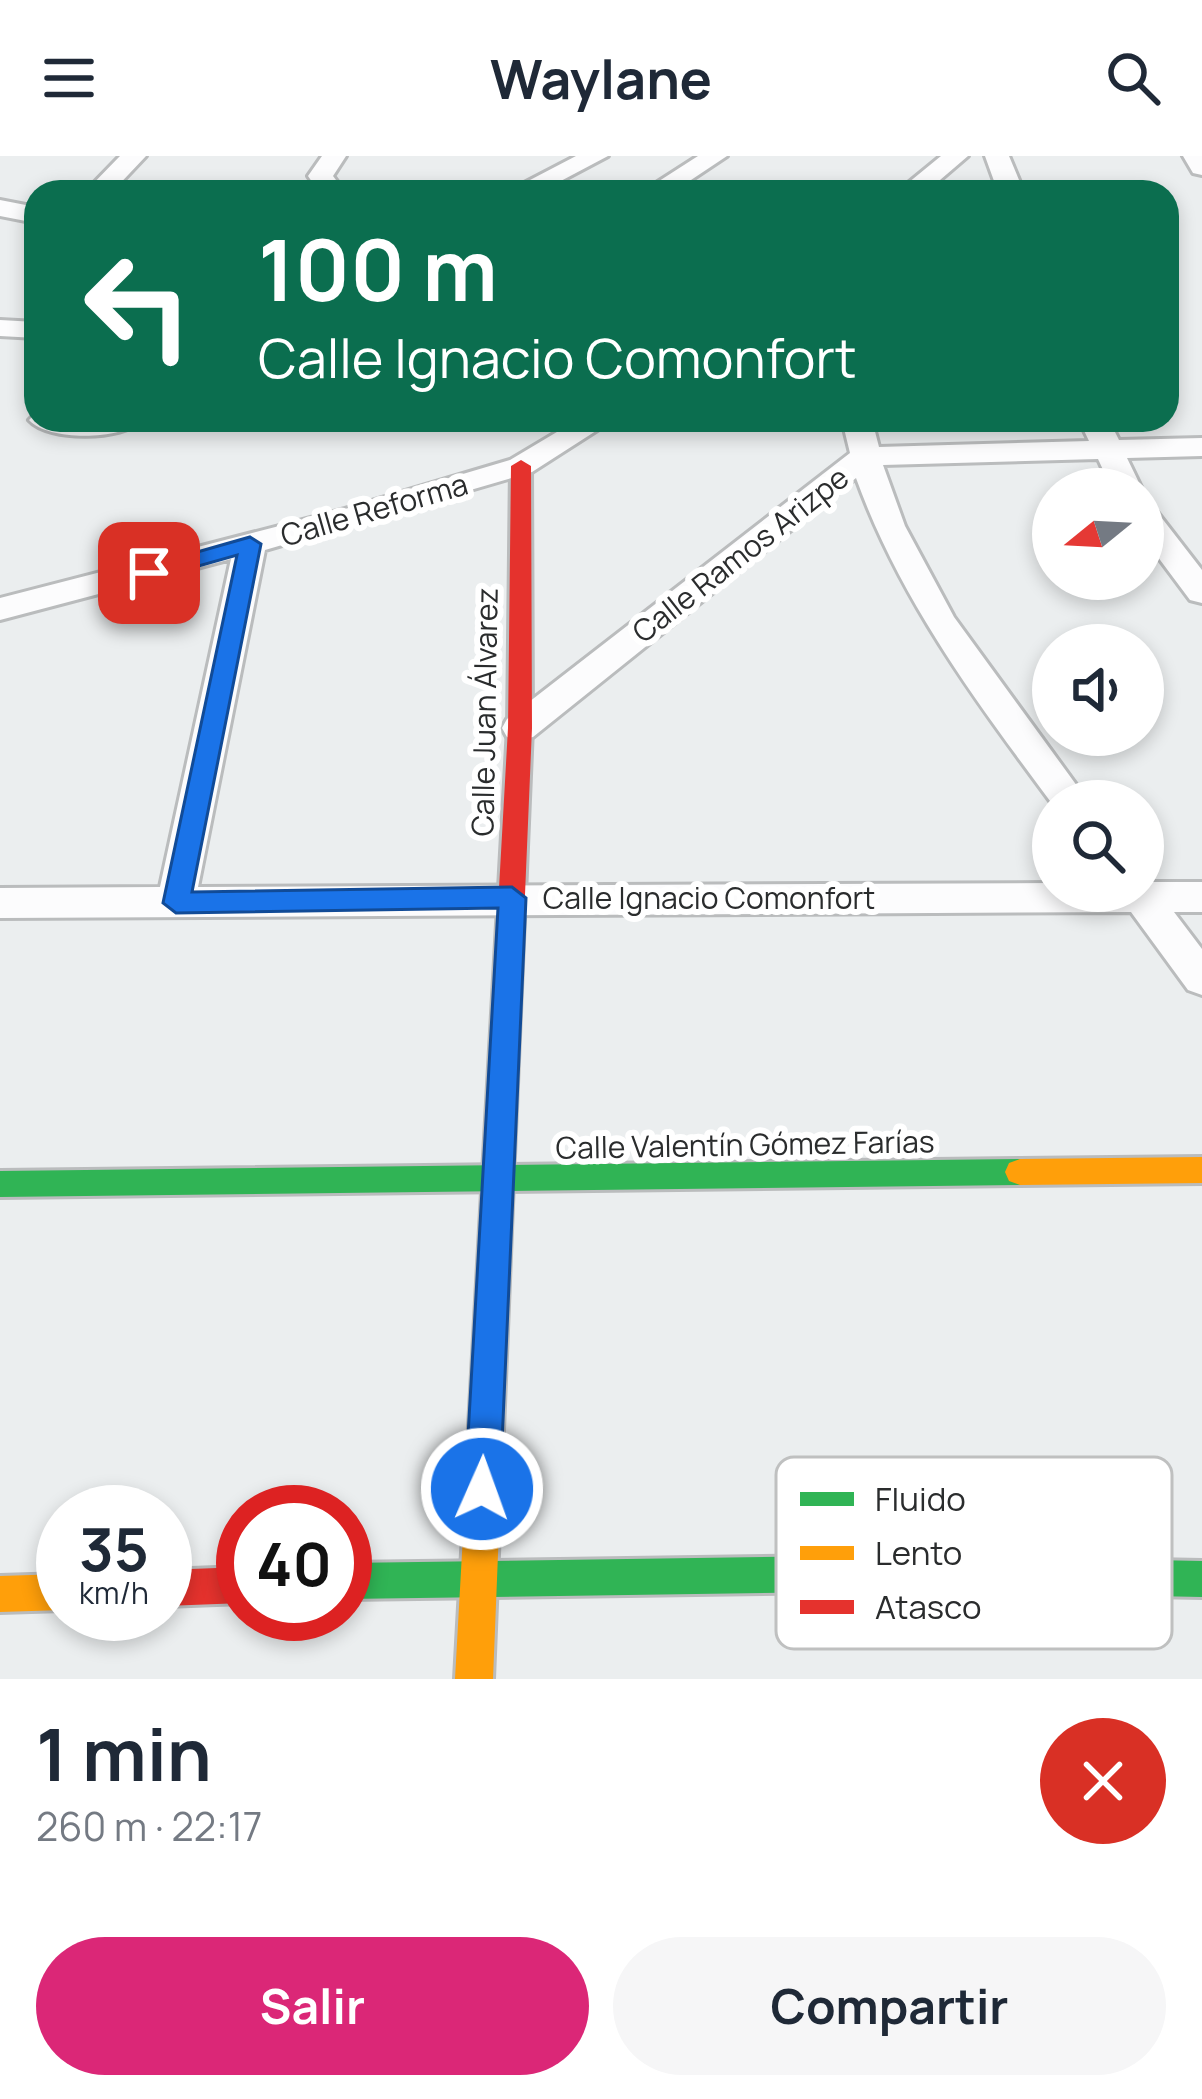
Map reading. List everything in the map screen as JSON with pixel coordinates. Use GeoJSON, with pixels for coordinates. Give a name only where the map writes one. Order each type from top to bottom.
{"type":"FeatureCollection","features":[{"type":"Feature","properties":{"kind":"street"},"geometry":{"type":"LineString","coordinates":[[110,180],[134,156]]}},
{"type":"Feature","properties":{"kind":"street"},"geometry":{"type":"LineString","coordinates":[[547,180],[596,156]]}},
{"type":"Feature","properties":{"kind":"street"},"geometry":{"type":"LineString","coordinates":[[676,180],[715,156]]}},
{"type":"Feature","properties":{"kind":"street"},"geometry":{"type":"LineString","coordinates":[[925,180],[956,156]]}},
{"type":"Feature","properties":{"kind":"street"},"geometry":{"type":"LineString","coordinates":[[1196,156],[1202,168]]}},
{"type":"Feature","properties":{"kind":"street","name":"Calle Reforma"},"geometry":{"type":"LineString","coordinates":[[0,609],[521,466],[578,432]]}},
{"type":"Feature","properties":{"kind":"street"},"geometry":{"type":"LineString","coordinates":[[858,432],[874,500],[932,613],[1055,780]]}},
{"type":"Feature","properties":{"kind":"street"},"geometry":{"type":"LineString","coordinates":[[1100,434],[1116,468]]}},
{"type":"Feature","properties":{"kind":"street","name":"Calle Ramos Arizpe"},"geometry":{"type":"LineString","coordinates":[[520,728],[863,457],[1100,434],[1202,447]]}},
{"type":"Feature","properties":{"kind":"street","name":"Calle Juan Álvarez"},"geometry":{"type":"LineString","coordinates":[[474,1679],[520,728],[521,466]]}},
{"type":"Feature","properties":{"kind":"street"},"geometry":{"type":"LineString","coordinates":[[1164,542],[1202,592]]}},
{"type":"Feature","properties":{"kind":"street"},"geometry":{"type":"LineString","coordinates":[[176,903],[250,544]]}},
{"type":"Feature","properties":{"kind":"street","name":"Calle Ignacio Comonfort"},"geometry":{"type":"LineString","coordinates":[[0,903],[1032,895]]}},
{"type":"Feature","properties":{"kind":"street","name":"Calle Ignacio Comonfort"},"geometry":{"type":"LineString","coordinates":[[1164,895],[1202,897]]}},
{"type":"Feature","properties":{"kind":"street"},"geometry":{"type":"LineString","coordinates":[[1153,912],[1202,979]]}},
{"type":"Feature","properties":{"kind":"street","name":"Calle Valentín Gómez Farías"},"geometry":{"type":"LineString","coordinates":[[0,1184],[1202,1169]]}},
{"type":"Feature","properties":{"kind":"street"},"geometry":{"type":"LineString","coordinates":[[372,1580],[776,1575]]}},
{"type":"Feature","properties":{"kind":"street"},"geometry":{"type":"LineString","coordinates":[[1172,1578],[1202,1579]]}},
{"type":"Feature","properties":{"kind":"street"},"geometry":{"type":"LineString","coordinates":[[0,1594],[36,1593]]}},
{"type":"Feature","properties":{"kind":"traffic: fast"},"geometry":{"type":"LineString","coordinates":[[0,1184],[1020,1172]]}},
{"type":"Feature","properties":{"kind":"traffic: fast"},"geometry":{"type":"LineString","coordinates":[[372,1581],[776,1575]]}},
{"type":"Feature","properties":{"kind":"traffic: fast"},"geometry":{"type":"LineString","coordinates":[[1172,1578],[1202,1579]]}},
{"type":"Feature","properties":{"kind":"traffic: slow"},"geometry":{"type":"LineString","coordinates":[[474,1679],[499,1156]]}},
{"type":"Feature","properties":{"kind":"traffic: slow"},"geometry":{"type":"LineString","coordinates":[[1020,1172],[1202,1170]]}},
{"type":"Feature","properties":{"kind":"traffic: slow"},"geometry":{"type":"LineString","coordinates":[[0,1594],[36,1593]]}},
{"type":"Feature","properties":{"kind":"traffic: jam"},"geometry":{"type":"LineString","coordinates":[[499,1156],[520,728],[521,466]]}},
{"type":"Feature","properties":{"kind":"traffic: jam"},"geometry":{"type":"LineString","coordinates":[[192,1587],[216,1586]]}},
{"type":"Feature","properties":{"kind":"route"},"geometry":{"type":"LineString","coordinates":[[149,573],[250,544],[176,903],[512,898],[482,1489]]}}]}
